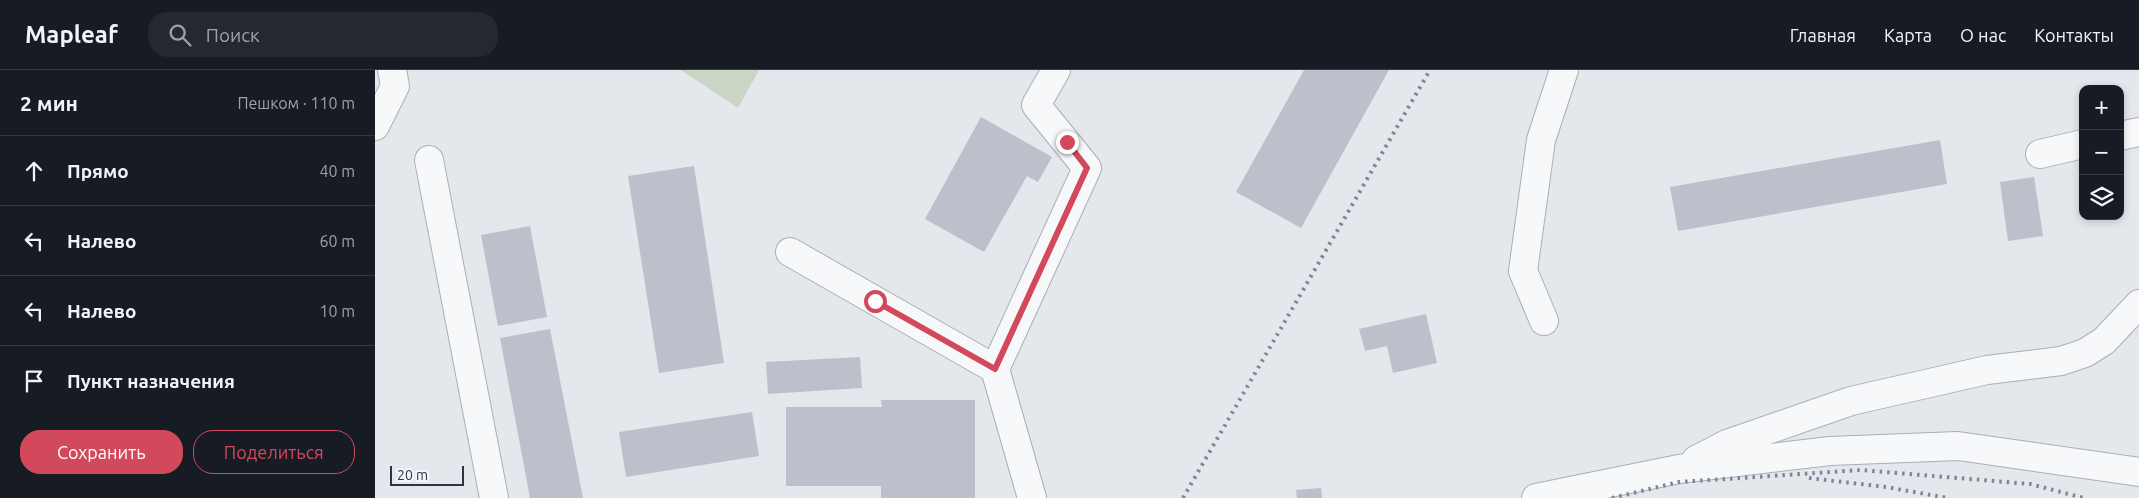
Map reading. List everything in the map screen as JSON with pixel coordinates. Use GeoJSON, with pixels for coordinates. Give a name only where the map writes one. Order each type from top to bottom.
{"type":"FeatureCollection","features":[{"type":"Feature","properties":{"kind":"lane"},"geometry":{"type":"LineString","coordinates":[[375,126],[395,86],[392,70]]}},
{"type":"Feature","properties":{"kind":"lane"},"geometry":{"type":"LineString","coordinates":[[1032,498],[995,369],[1087,168],[1036,105],[1056,70]]}},
{"type":"Feature","properties":{"kind":"lane"},"geometry":{"type":"LineString","coordinates":[[1544,321],[1523,271],[1541,140],[1564,70]]}},
{"type":"Feature","properties":{"kind":"lane"},"geometry":{"type":"LineString","coordinates":[[2124,135],[2139,132]]}},
{"type":"Feature","properties":{"kind":"lane"},"geometry":{"type":"LineString","coordinates":[[2039,154],[2079,145]]}},
{"type":"Feature","properties":{"kind":"lane"},"geometry":{"type":"LineString","coordinates":[[429,160],[494,498]]}},
{"type":"Feature","properties":{"kind":"lane"},"geometry":{"type":"LineString","coordinates":[[790,252],[995,369]]}},
{"type":"Feature","properties":{"kind":"lane"},"geometry":{"type":"LineString","coordinates":[[1679,469],[1727,444],[1851,401],[1987,370],[2061,361],[2085,353],[2104,341],[2139,304]]}},
{"type":"Feature","properties":{"kind":"lane"},"geometry":{"type":"LineString","coordinates":[[1536,498],[1679,469],[1831,451],[1958,446],[2139,472]]}},
{"type":"Feature","properties":{"kind":"green space"},"geometry":{"type":"Polygon","coordinates":[[[681,70],[759,70],[738,108],[681,70]]]}},
{"type":"Feature","properties":{"kind":"building"},"geometry":{"type":"Polygon","coordinates":[[[1304,70],[1389,70],[1301,228],[1236,192],[1304,70]]]}},
{"type":"Feature","properties":{"kind":"building"},"geometry":{"type":"Polygon","coordinates":[[[981,117],[1052,157],[1038,182],[1027,176],[984,252],[925,219],[981,117]]]}},
{"type":"Feature","properties":{"kind":"building"},"geometry":{"type":"Polygon","coordinates":[[[1940,140],[1947,184],[1678,231],[1670,187],[1940,140]]]}},
{"type":"Feature","properties":{"kind":"building"},"geometry":{"type":"Polygon","coordinates":[[[694,166],[724,363],[659,373],[628,176],[694,166]]]}},
{"type":"Feature","properties":{"kind":"building"},"geometry":{"type":"Polygon","coordinates":[[[2034,177],[2043,236],[2008,241],[2000,182],[2034,177]]]}},
{"type":"Feature","properties":{"kind":"building"},"geometry":{"type":"Polygon","coordinates":[[[530,226],[547,317],[498,326],[481,235],[530,226]]]}},
{"type":"Feature","properties":{"kind":"building"},"geometry":{"type":"Polygon","coordinates":[[[1426,314],[1437,363],[1393,373],[1387,346],[1365,351],[1359,329],[1426,314]]]}},
{"type":"Feature","properties":{"kind":"building"},"geometry":{"type":"Polygon","coordinates":[[[550,329],[583,498],[530,498],[500,338],[550,329]]]}},
{"type":"Feature","properties":{"kind":"building"},"geometry":{"type":"Polygon","coordinates":[[[860,357],[862,388],[768,394],[766,362],[860,357]]]}},
{"type":"Feature","properties":{"kind":"building"},"geometry":{"type":"Polygon","coordinates":[[[881,400],[975,400],[975,498],[881,498],[881,486],[786,486],[786,407],[882,407],[881,400]]]}},
{"type":"Feature","properties":{"kind":"building"},"geometry":{"type":"Polygon","coordinates":[[[752,412],[759,456],[626,477],[619,432],[752,412]]]}},
{"type":"Feature","properties":{"kind":"building"},"geometry":{"type":"Polygon","coordinates":[[[1321,488],[1322,498],[1297,498],[1296,490],[1321,488]]]}},
{"type":"Feature","properties":{"kind":"railway"},"geometry":{"type":"LineString","coordinates":[[1183,498],[1430,70]]}},
{"type":"Feature","properties":{"kind":"railway"},"geometry":{"type":"LineString","coordinates":[[1612,498],[1679,482],[1861,470],[2030,484],[2084,498]]}},
{"type":"Feature","properties":{"kind":"railway"},"geometry":{"type":"LineString","coordinates":[[1809,478],[1886,487],[1948,498]]}},
{"type":"Feature","properties":{"kind":"route"},"geometry":{"type":"LineString","coordinates":[[875,301],[995,369],[1087,168],[1067,142]]}}]}
